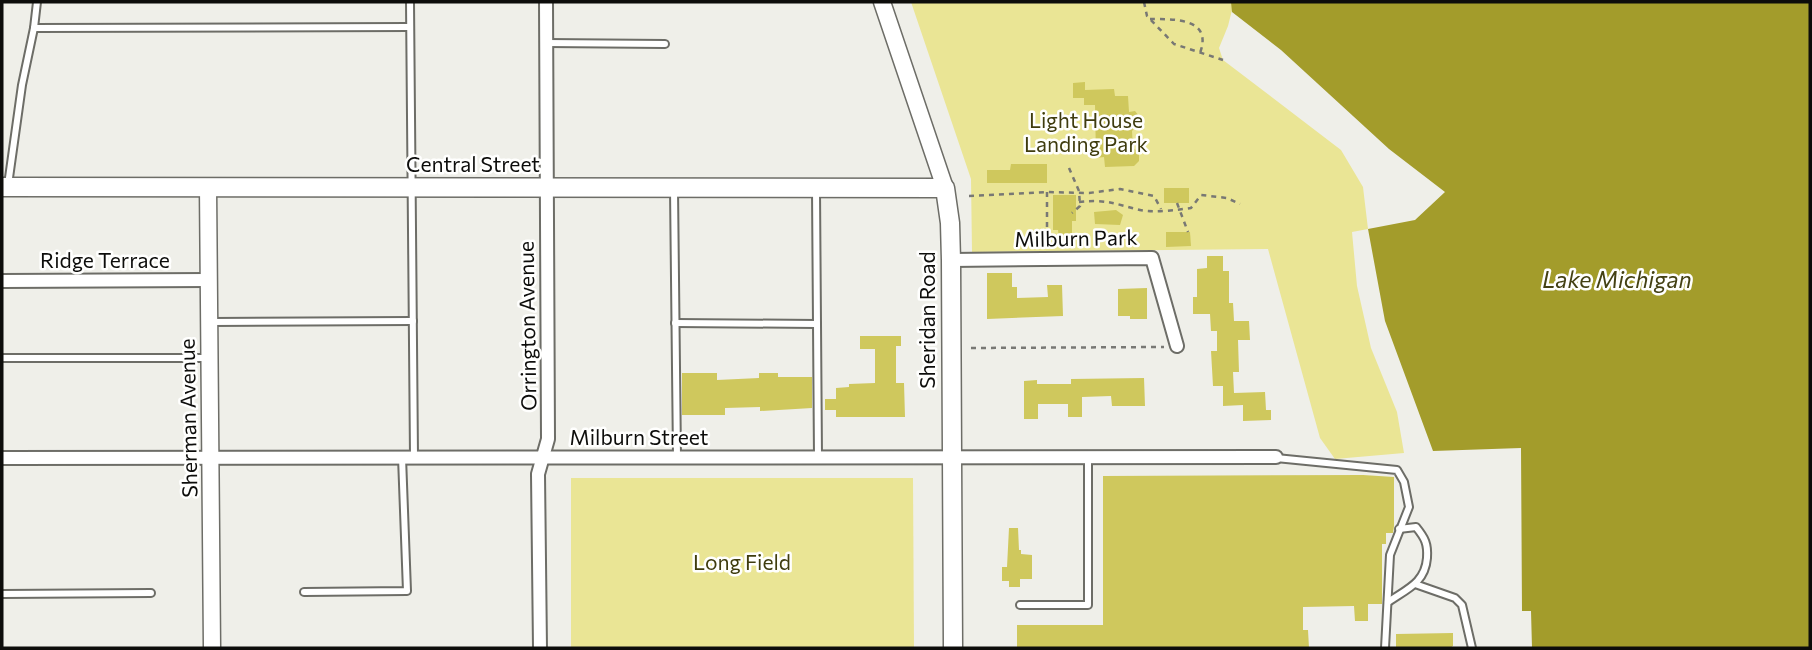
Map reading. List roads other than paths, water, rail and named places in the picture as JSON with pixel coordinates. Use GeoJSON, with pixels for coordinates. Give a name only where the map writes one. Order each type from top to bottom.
{"type":"FeatureCollection","features":[{"type":"Feature","properties":{"kind":"main road","name":"Central Street"},"geometry":{"type":"LineString","coordinates":[[5,187],[945,188]]}},
{"type":"Feature","properties":{"kind":"main road","name":"Sheridan Road"},"geometry":{"type":"LineString","coordinates":[[945,188],[951,260],[953,648]]}},
{"type":"Feature","properties":{"kind":"street","name":"Orrington Avenue"},"geometry":{"type":"LineString","coordinates":[[540,648],[538,474],[548,439],[546,2]]}},
{"type":"Feature","properties":{"kind":"street","name":"Sheridan Road"},"geometry":{"type":"LineString","coordinates":[[882,2],[945,188]]}},
{"type":"Feature","properties":{"kind":"street","name":"Sherman Avenue"},"geometry":{"type":"LineString","coordinates":[[208,187],[212,648]]}},
{"type":"Feature","properties":{"kind":"street","name":"Milburn Park"},"geometry":{"type":"LineString","coordinates":[[951,260],[1152,258],[1177,345]]}},
{"type":"Feature","properties":{"kind":"street","name":"Ridge Terrace"},"geometry":{"type":"LineString","coordinates":[[2,281],[209,280]]}},
{"type":"Feature","properties":{"kind":"street","name":"Milburn Street"},"geometry":{"type":"LineString","coordinates":[[2,458],[1276,457]]}},
{"type":"Feature","properties":{"kind":"lane"},"geometry":{"type":"LineString","coordinates":[[5,187],[37,2]]}},
{"type":"Feature","properties":{"kind":"lane"},"geometry":{"type":"LineString","coordinates":[[304,592],[407,591],[413,321],[410,2]]}},
{"type":"Feature","properties":{"kind":"lane"},"geometry":{"type":"LineString","coordinates":[[34,28],[410,27]]}},
{"type":"Feature","properties":{"kind":"lane"},"geometry":{"type":"LineString","coordinates":[[546,43],[665,44]]}},
{"type":"Feature","properties":{"kind":"lane"},"geometry":{"type":"LineString","coordinates":[[674,188],[677,457]]}},
{"type":"Feature","properties":{"kind":"lane"},"geometry":{"type":"LineString","coordinates":[[816,188],[818,457]]}},
{"type":"Feature","properties":{"kind":"lane"},"geometry":{"type":"LineString","coordinates":[[209,322],[413,321]]}},
{"type":"Feature","properties":{"kind":"lane"},"geometry":{"type":"LineString","coordinates":[[675,323],[817,324]]}},
{"type":"Feature","properties":{"kind":"lane"},"geometry":{"type":"LineString","coordinates":[[2,358],[210,358]]}},
{"type":"Feature","properties":{"kind":"lane"},"geometry":{"type":"LineString","coordinates":[[1020,605],[1088,605],[1088,456]]}},
{"type":"Feature","properties":{"kind":"lane"},"geometry":{"type":"LineString","coordinates":[[1276,457],[1397,470],[1404,482],[1409,507],[1390,555],[1385,648]]}},
{"type":"Feature","properties":{"kind":"lane"},"geometry":{"type":"LineString","coordinates":[[1388,602],[1415,584],[1426,572],[1428,544],[1416,527],[1399,529]]}},
{"type":"Feature","properties":{"kind":"lane"},"geometry":{"type":"LineString","coordinates":[[1415,584],[1455,597],[1462,606],[1472,648]]}},
{"type":"Feature","properties":{"kind":"lane"},"geometry":{"type":"LineString","coordinates":[[2,594],[151,593]]}},
{"type":"Feature","properties":{"kind":"water","name":"Lake Michigan"},"geometry":{"type":"Polygon","coordinates":[[[1231,2],[1810,2],[1810,648],[1532,648],[1531,611],[1522,611],[1521,448],[1433,451],[1385,321],[1368,229],[1415,220],[1445,192],[1389,149],[1281,50],[1232,12],[1231,2]]]}},
{"type":"Feature","properties":{"kind":"park label","name":"Light House Landing Park"},"geometry":{"type":"Point","coordinates":[1086,133]}},
{"type":"Feature","properties":{"kind":"park label","name":"Long Field"},"geometry":{"type":"Point","coordinates":[742,563]}}]}
